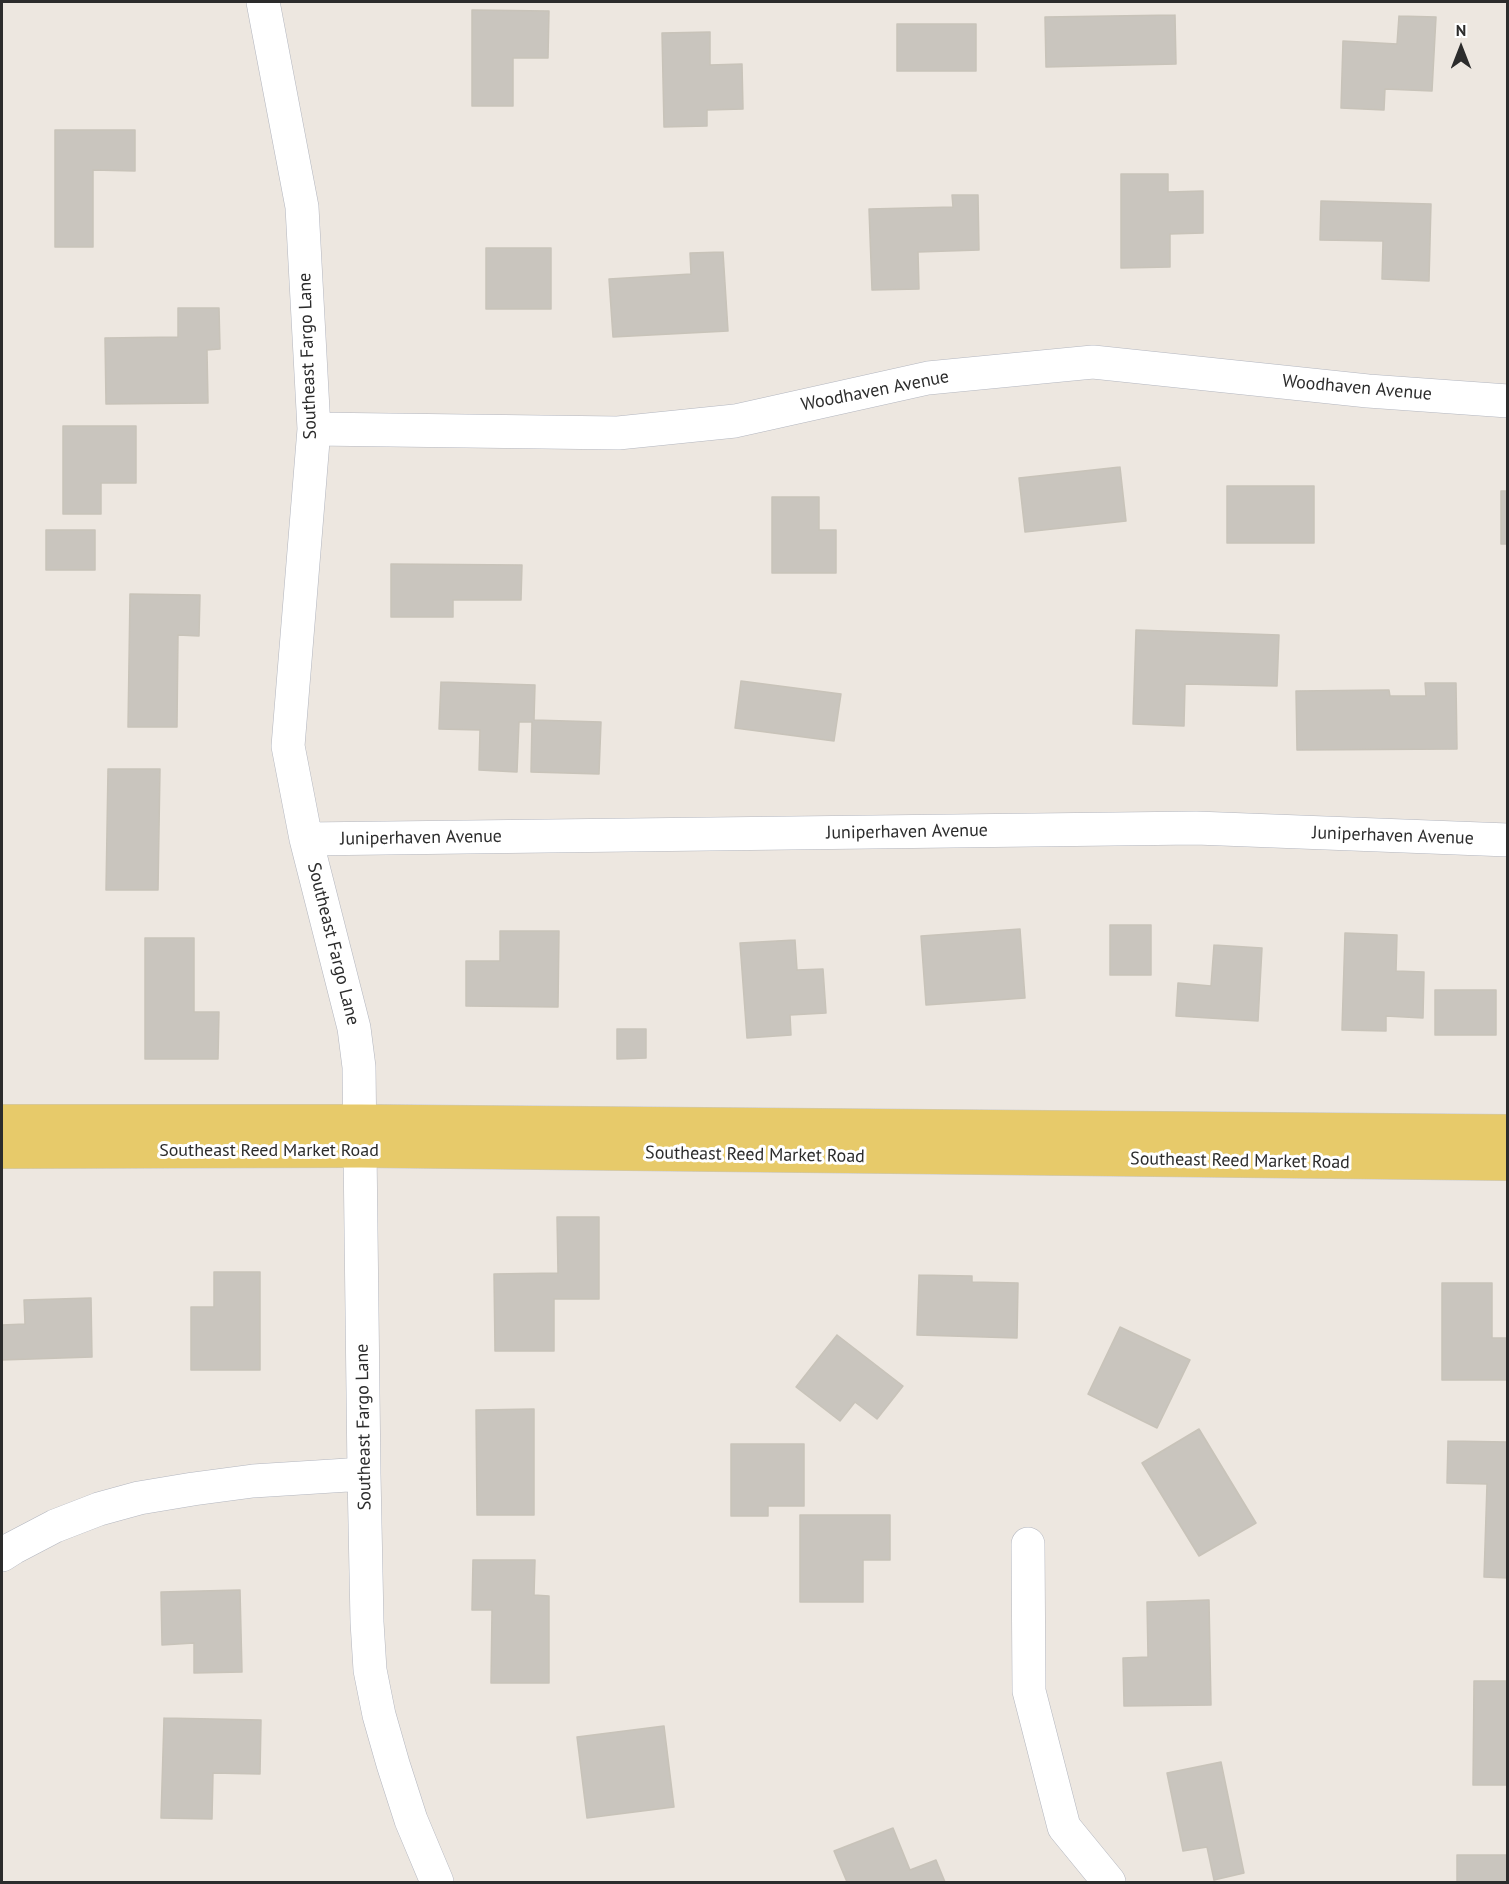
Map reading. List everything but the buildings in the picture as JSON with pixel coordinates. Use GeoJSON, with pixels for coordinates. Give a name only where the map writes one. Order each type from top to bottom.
{"type":"FeatureCollection","features":[{"type":"Feature","properties":{"kind":"main road","name":"Southeast Reed Market Road"},"geometry":{"type":"LineString","coordinates":[[2,1121],[361,1136],[1508,1164]]}},
{"type":"Feature","properties":{"kind":"main road","name":"Southeast Reed Market Road"},"geometry":{"type":"LineString","coordinates":[[2,1152],[361,1136],[1508,1131]]}},
{"type":"Feature","properties":{"kind":"street","name":"Southeast Fargo Lane"},"geometry":{"type":"LineString","coordinates":[[263,2],[302,207],[314,429],[288,746],[306,839],[354,1028],[359,1067],[364,1474],[370,1670],[379,1715],[393,1764],[411,1820],[437,1882]]}},
{"type":"Feature","properties":{"kind":"street","name":"Woodhaven Avenue"},"geometry":{"type":"LineString","coordinates":[[314,429],[618,433],[735,421],[928,378],[1093,362],[1368,391],[1508,401]]}},
{"type":"Feature","properties":{"kind":"street","name":"Juniperhaven Avenue"},"geometry":{"type":"LineString","coordinates":[[306,839],[1196,828],[1508,840]]}},
{"type":"Feature","properties":{"kind":"street"},"geometry":{"type":"LineString","coordinates":[[2,1555],[55,1526],[99,1509],[139,1498],[253,1481],[364,1474]]}},
{"type":"Feature","properties":{"kind":"street"},"geometry":{"type":"LineString","coordinates":[[1028,1544],[1029,1690],[1064,1827],[1109,1882]]}}]}
